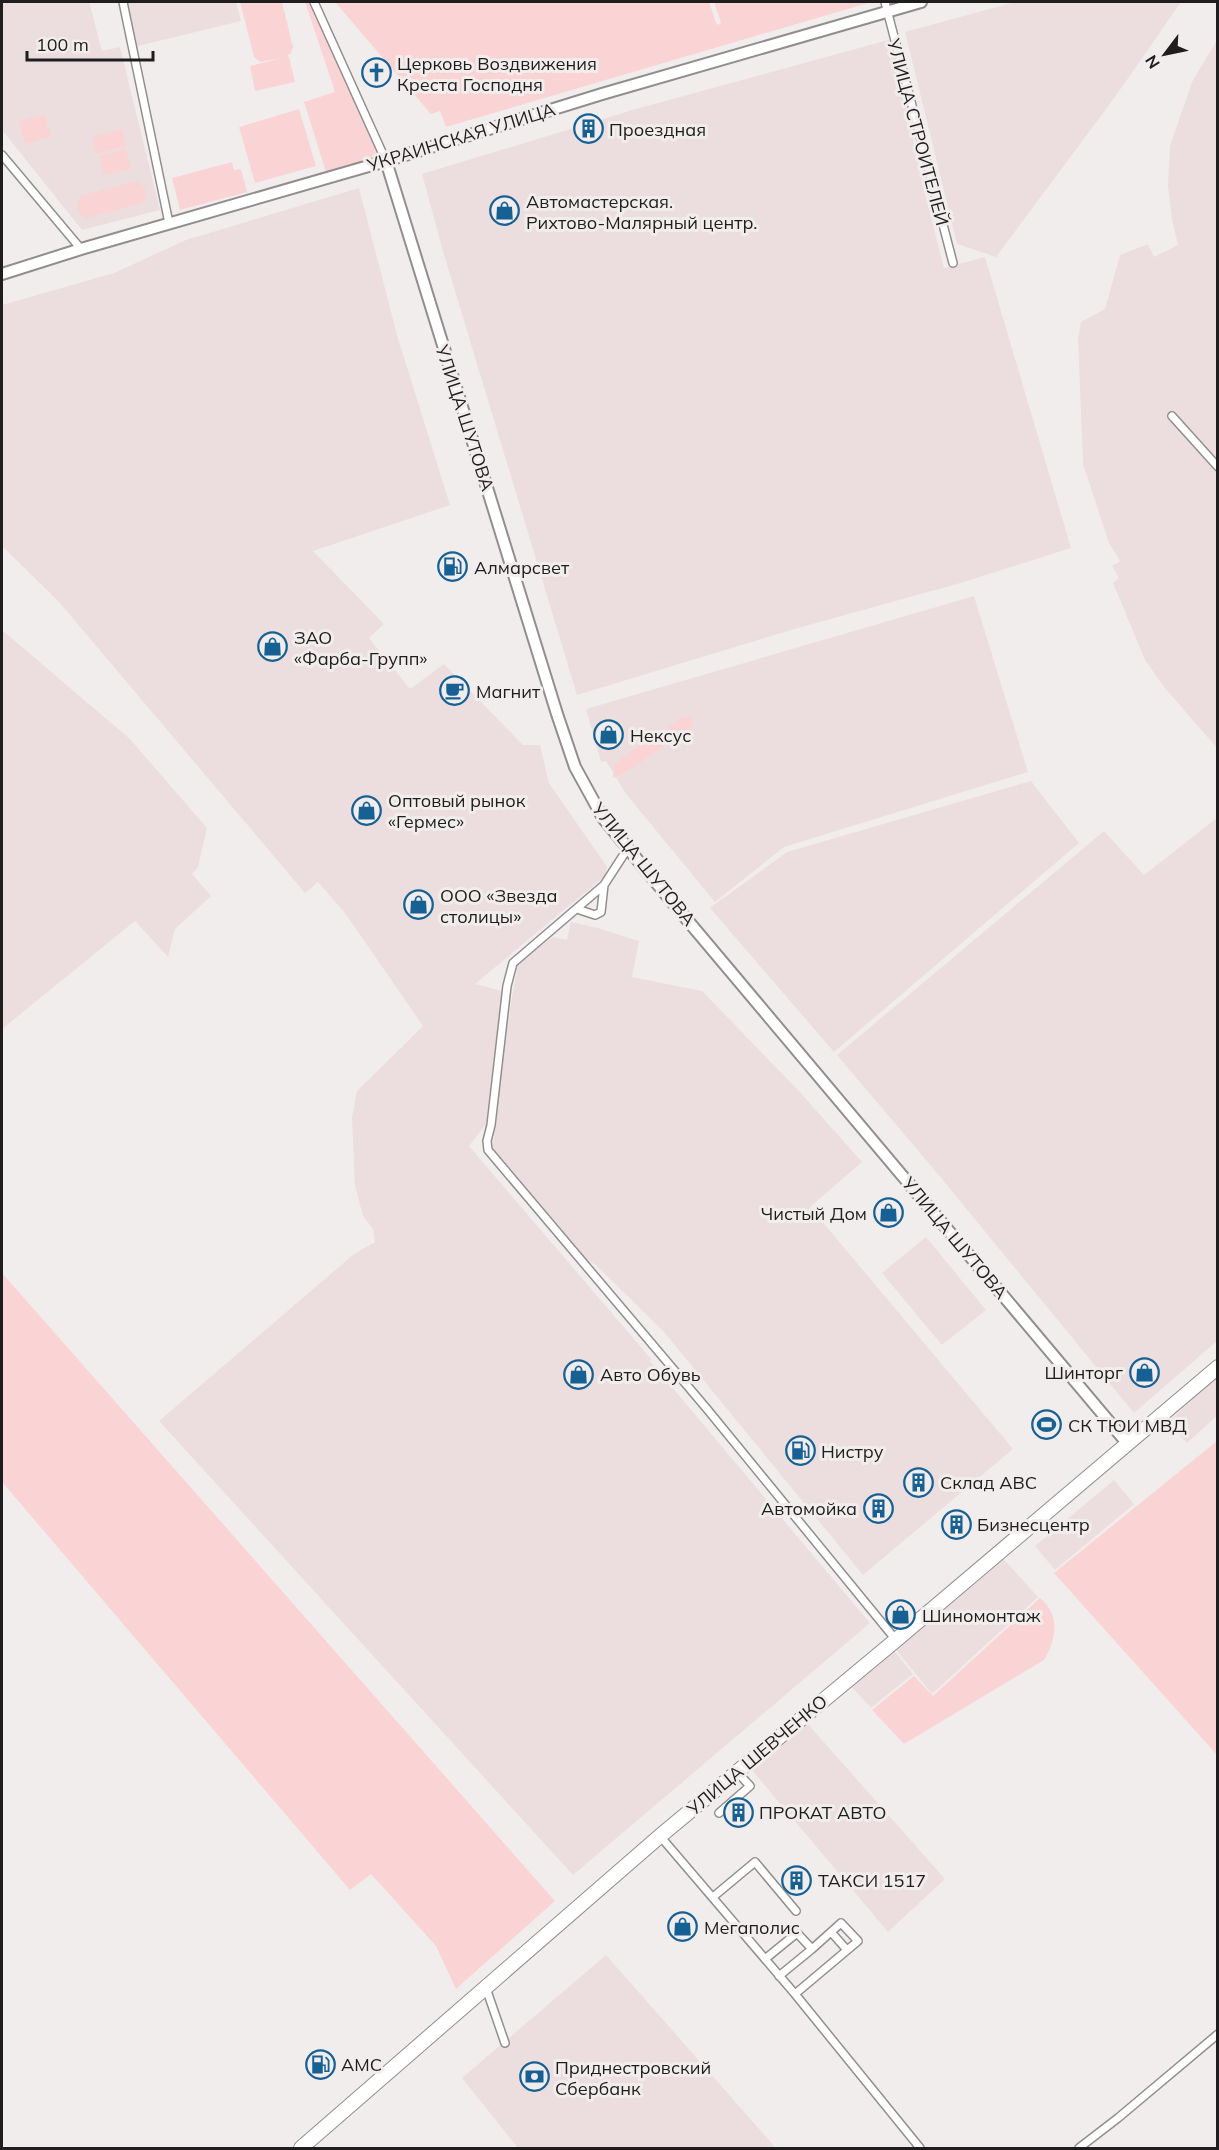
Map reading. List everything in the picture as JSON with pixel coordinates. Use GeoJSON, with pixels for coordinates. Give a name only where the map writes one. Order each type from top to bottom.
{"type":"FeatureCollection","features":[{"type":"Feature","properties":{"kind":"highway","name":"УЛИЦА ШЕВЧЕНКО"},"geometry":{"type":"LineString","coordinates":[[302,2148],[660,1836],[1216,1370]]}},
{"type":"Feature","properties":{"kind":"street"},"geometry":{"type":"LineString","coordinates":[[123,2],[170,223]]}},
{"type":"Feature","properties":{"kind":"street"},"geometry":{"type":"LineString","coordinates":[[314,2],[386,161]]}},
{"type":"Feature","properties":{"kind":"street","name":"УКРАИНСКАЯ УЛИЦА"},"geometry":{"type":"LineString","coordinates":[[2,274],[386,161],[886,6],[921,2]]}},
{"type":"Feature","properties":{"kind":"street","name":"УЛИЦА СТРОИТЕЛЕЙ"},"geometry":{"type":"LineString","coordinates":[[886,6],[952,263]]}},
{"type":"Feature","properties":{"kind":"street"},"geometry":{"type":"LineString","coordinates":[[2,155],[81,249]]}},
{"type":"Feature","properties":{"kind":"street","name":"УЛИЦА ШУТОВА"},"geometry":{"type":"LineString","coordinates":[[386,161],[569,751],[586,790],[603,818],[1127,1443]]}},
{"type":"Feature","properties":{"kind":"street"},"geometry":{"type":"LineString","coordinates":[[1172,416],[1218,467]]}},
{"type":"Feature","properties":{"kind":"street"},"geometry":{"type":"LineString","coordinates":[[628,848],[604,885],[513,963],[507,986],[491,1125],[487,1141],[488,1150],[707,1409],[896,1640]]}},
{"type":"Feature","properties":{"kind":"street"},"geometry":{"type":"LineString","coordinates":[[576,909],[595,915],[600,912],[604,885]]}},
{"type":"Feature","properties":{"kind":"street"},"geometry":{"type":"LineString","coordinates":[[719,1813],[750,1786],[737,1772]]}},
{"type":"Feature","properties":{"kind":"street"},"geometry":{"type":"LineString","coordinates":[[660,1836],[795,1994],[920,2148]]}},
{"type":"Feature","properties":{"kind":"street"},"geometry":{"type":"LineString","coordinates":[[713,1897],[755,1862],[796,1911]]}},
{"type":"Feature","properties":{"kind":"street"},"geometry":{"type":"LineString","coordinates":[[779,1976],[841,1923],[858,1941],[795,1994]]}},
{"type":"Feature","properties":{"kind":"street"},"geometry":{"type":"LineString","coordinates":[[831,1932],[847,1950]]}},
{"type":"Feature","properties":{"kind":"street"},"geometry":{"type":"LineString","coordinates":[[765,1959],[797,1933],[812,1949]]}},
{"type":"Feature","properties":{"kind":"street"},"geometry":{"type":"LineString","coordinates":[[486,1988],[504,2043]]}},
{"type":"Feature","properties":{"kind":"street"},"geometry":{"type":"LineString","coordinates":[[1079,2148],[1218,2034]]}},
{"type":"Feature","properties":{"kind":"shaded area"},"geometry":{"type":"Polygon","coordinates":[[[2,2],[89,2],[102,51],[120,47],[160,210],[82,230],[2,130],[2,2]]]}},
{"type":"Feature","properties":{"kind":"shaded area"},"geometry":{"type":"Polygon","coordinates":[[[123,2],[236,2],[241,21],[134,47],[123,2]]]}},
{"type":"Feature","properties":{"kind":"shaded area"},"geometry":{"type":"Polygon","coordinates":[[[240,2],[282,2],[293,47],[287,56],[295,82],[255,91],[250,66],[282,58],[260,62],[254,57],[240,2]]]}},
{"type":"Feature","properties":{"kind":"shaded area"},"geometry":{"type":"Polygon","coordinates":[[[305,2],[309,2],[379,156],[326,172],[304,102],[335,92],[305,2]]]}},
{"type":"Feature","properties":{"kind":"shaded area"},"geometry":{"type":"Polygon","coordinates":[[[335,2],[709,2],[717,25],[721,23],[714,2],[868,3],[446,127],[440,111],[431,114],[335,2]]]}},
{"type":"Feature","properties":{"kind":"shaded area"},"geometry":{"type":"Polygon","coordinates":[[[1015,2],[1181,2],[1115,97],[996,257],[957,244],[905,32],[1015,2]]]}},
{"type":"Feature","properties":{"kind":"shaded area"},"geometry":{"type":"Polygon","coordinates":[[[892,39],[923,186],[944,268],[985,257],[1071,548],[964,582],[791,630],[577,695],[442,248],[422,174],[636,109],[892,39]]]}},
{"type":"Feature","properties":{"kind":"shaded area"},"geometry":{"type":"Polygon","coordinates":[[[1217,40],[1217,748],[1164,687],[1145,660],[1113,583],[1119,578],[1112,566],[1120,561],[1109,543],[1083,464],[1078,338],[1081,322],[1105,309],[1120,255],[1148,244],[1154,257],[1178,245],[1168,185],[1170,146],[1192,82],[1217,40]]]}},
{"type":"Feature","properties":{"kind":"shaded area"},"geometry":{"type":"Polygon","coordinates":[[[299,109],[316,166],[255,183],[239,127],[299,109]]]}},
{"type":"Feature","properties":{"kind":"shaded area"},"geometry":{"type":"Polygon","coordinates":[[[45,114],[51,137],[25,144],[19,121],[45,114]]]}},
{"type":"Feature","properties":{"kind":"shaded area"},"geometry":{"type":"Polygon","coordinates":[[[122,129],[126,146],[96,154],[92,137],[122,129]]]}},
{"type":"Feature","properties":{"kind":"shaded area"},"geometry":{"type":"Polygon","coordinates":[[[126,149],[131,169],[104,175],[99,156],[126,149]]]}},
{"type":"Feature","properties":{"kind":"shaded area"},"geometry":{"type":"Polygon","coordinates":[[[232,162],[234,170],[241,169],[247,192],[180,210],[172,178],[232,162]]]}},
{"type":"Feature","properties":{"kind":"shaded area"},"geometry":{"type":"Polygon","coordinates":[[[136,181],[145,191],[142,203],[87,218],[80,214],[77,208],[80,196],[136,181]]]}},
{"type":"Feature","properties":{"kind":"shaded area"},"geometry":{"type":"Polygon","coordinates":[[[359,188],[397,335],[450,505],[313,551],[384,624],[369,638],[410,689],[444,664],[523,745],[540,745],[549,783],[607,867],[605,876],[475,984],[502,991],[486,1124],[469,1146],[651,1359],[650,1361],[870,1623],[573,1875],[159,1421],[354,1254],[375,1242],[373,1229],[363,1216],[355,1186],[352,1117],[357,1091],[423,1026],[345,913],[318,882],[305,893],[59,602],[2,546],[2,305],[114,273],[186,240],[359,188]]]}},
{"type":"Feature","properties":{"kind":"shaded area"},"geometry":{"type":"Polygon","coordinates":[[[974,596],[1028,772],[784,847],[715,902],[626,794],[606,761],[601,762],[586,709],[974,596]]]}},
{"type":"Feature","properties":{"kind":"shaded area"},"geometry":{"type":"Polygon","coordinates":[[[2,630],[130,739],[207,828],[198,867],[192,874],[211,896],[175,929],[168,957],[135,921],[2,1029],[2,630]]]}},
{"type":"Feature","properties":{"kind":"shaded area"},"geometry":{"type":"Polygon","coordinates":[[[684,716],[691,718],[694,725],[631,769],[613,778],[614,765],[632,750],[656,737],[684,716]]]}},
{"type":"Feature","properties":{"kind":"shaded area"},"geometry":{"type":"Polygon","coordinates":[[[1031,781],[1079,843],[834,1052],[710,908],[787,852],[1031,781]]]}},
{"type":"Feature","properties":{"kind":"shaded area"},"geometry":{"type":"Polygon","coordinates":[[[1217,818],[1217,1341],[1134,1413],[837,1055],[1104,831],[1144,875],[1217,818]]]}},
{"type":"Feature","properties":{"kind":"shaded area"},"geometry":{"type":"Polygon","coordinates":[[[571,922],[639,941],[632,977],[702,991],[798,1090],[862,1162],[810,1207],[1013,1449],[863,1575],[664,1332],[596,1265],[587,1260],[493,1148],[504,1044],[518,963],[553,937],[567,940],[571,922]]]}},
{"type":"Feature","properties":{"kind":"shaded area"},"geometry":{"type":"Polygon","coordinates":[[[926,1237],[986,1310],[942,1345],[882,1273],[926,1237]]]}},
{"type":"Feature","properties":{"kind":"shaded area"},"geometry":{"type":"Polygon","coordinates":[[[2,1273],[555,1901],[456,1989],[436,1946],[371,1874],[350,1890],[2,1482],[2,1273]]]}},
{"type":"Feature","properties":{"kind":"shaded area"},"geometry":{"type":"Polygon","coordinates":[[[1217,1378],[1217,1416],[1187,1443],[1168,1422],[1217,1378]]]}},
{"type":"Feature","properties":{"kind":"shaded area"},"geometry":{"type":"Polygon","coordinates":[[[1217,1441],[1217,1755],[1054,1573],[1217,1441]]]}},
{"type":"Feature","properties":{"kind":"shaded area"},"geometry":{"type":"Polygon","coordinates":[[[1114,1480],[1134,1504],[1055,1570],[1035,1546],[1114,1480]]]}},
{"type":"Feature","properties":{"kind":"shaded area"},"geometry":{"type":"Polygon","coordinates":[[[1000,1555],[1038,1597],[932,1694],[894,1647],[1000,1555]]]}},
{"type":"Feature","properties":{"kind":"shaded area"},"geometry":{"type":"Polygon","coordinates":[[[1040,1598],[1047,1605],[1054,1620],[1054,1636],[1044,1660],[904,1744],[872,1710],[914,1676],[933,1696],[1040,1598]]]}},
{"type":"Feature","properties":{"kind":"shaded area"},"geometry":{"type":"Polygon","coordinates":[[[893,1649],[913,1674],[871,1708],[850,1685],[893,1649]]]}},
{"type":"Feature","properties":{"kind":"shaded area"},"geometry":{"type":"Polygon","coordinates":[[[807,1723],[945,1879],[888,1932],[752,1770],[807,1723]]]}},
{"type":"Feature","properties":{"kind":"shaded area"},"geometry":{"type":"Polygon","coordinates":[[[606,1955],[776,2148],[518,2148],[462,2078],[606,1955]]]}},
{"type":"Feature","properties":{"kind":"place","name":"Церковь Воздвижения Креста Господня"},"geometry":{"type":"Point","coordinates":[376,73]}},
{"type":"Feature","properties":{"kind":"place","name":"Проездная"},"geometry":{"type":"Point","coordinates":[588,129]}},
{"type":"Feature","properties":{"kind":"place","name":"Автомастерская. Рихтово-Малярный центр."},"geometry":{"type":"Point","coordinates":[505,211]}},
{"type":"Feature","properties":{"kind":"place","name":"Алмарсвет"},"geometry":{"type":"Point","coordinates":[453,567]}},
{"type":"Feature","properties":{"kind":"place","name":"ЗАО «Фарба-Групп»"},"geometry":{"type":"Point","coordinates":[273,647]}},
{"type":"Feature","properties":{"kind":"place","name":"Магнит"},"geometry":{"type":"Point","coordinates":[455,691]}},
{"type":"Feature","properties":{"kind":"place","name":"Нексус"},"geometry":{"type":"Point","coordinates":[609,735]}},
{"type":"Feature","properties":{"kind":"place","name":"Оптовый рынок «Гермес»"},"geometry":{"type":"Point","coordinates":[367,810]}},
{"type":"Feature","properties":{"kind":"place","name":"ООО «Звезда столицы»"},"geometry":{"type":"Point","coordinates":[419,905]}},
{"type":"Feature","properties":{"kind":"place","name":"Чистый Дом"},"geometry":{"type":"Point","coordinates":[888,1213]}},
{"type":"Feature","properties":{"kind":"place","name":"Шинторг"},"geometry":{"type":"Point","coordinates":[1144,1372]}},
{"type":"Feature","properties":{"kind":"place","name":"Авто Обувь"},"geometry":{"type":"Point","coordinates":[579,1374]}},
{"type":"Feature","properties":{"kind":"place","name":"СК ТЮИ МВД"},"geometry":{"type":"Point","coordinates":[1047,1425]}},
{"type":"Feature","properties":{"kind":"place","name":"Нистру"},"geometry":{"type":"Point","coordinates":[800,1451]}},
{"type":"Feature","properties":{"kind":"place","name":"Склад АВС"},"geometry":{"type":"Point","coordinates":[919,1482]}},
{"type":"Feature","properties":{"kind":"place","name":"Автомойка"},"geometry":{"type":"Point","coordinates":[878,1508]}},
{"type":"Feature","properties":{"kind":"place","name":"Бизнесцентр"},"geometry":{"type":"Point","coordinates":[956,1524]}},
{"type":"Feature","properties":{"kind":"place","name":"Шиномонтаж"},"geometry":{"type":"Point","coordinates":[901,1615]}},
{"type":"Feature","properties":{"kind":"place","name":"ПРОКАТ АВТО"},"geometry":{"type":"Point","coordinates":[738,1812]}},
{"type":"Feature","properties":{"kind":"place","name":"ТАКСИ 1517"},"geometry":{"type":"Point","coordinates":[797,1880]}},
{"type":"Feature","properties":{"kind":"place","name":"Мегаполис"},"geometry":{"type":"Point","coordinates":[683,1927]}},
{"type":"Feature","properties":{"kind":"place","name":"AMC"},"geometry":{"type":"Point","coordinates":[320,2064]}},
{"type":"Feature","properties":{"kind":"place","name":"Приднестровский Сбербанк"},"geometry":{"type":"Point","coordinates":[534,2077]}}]}
